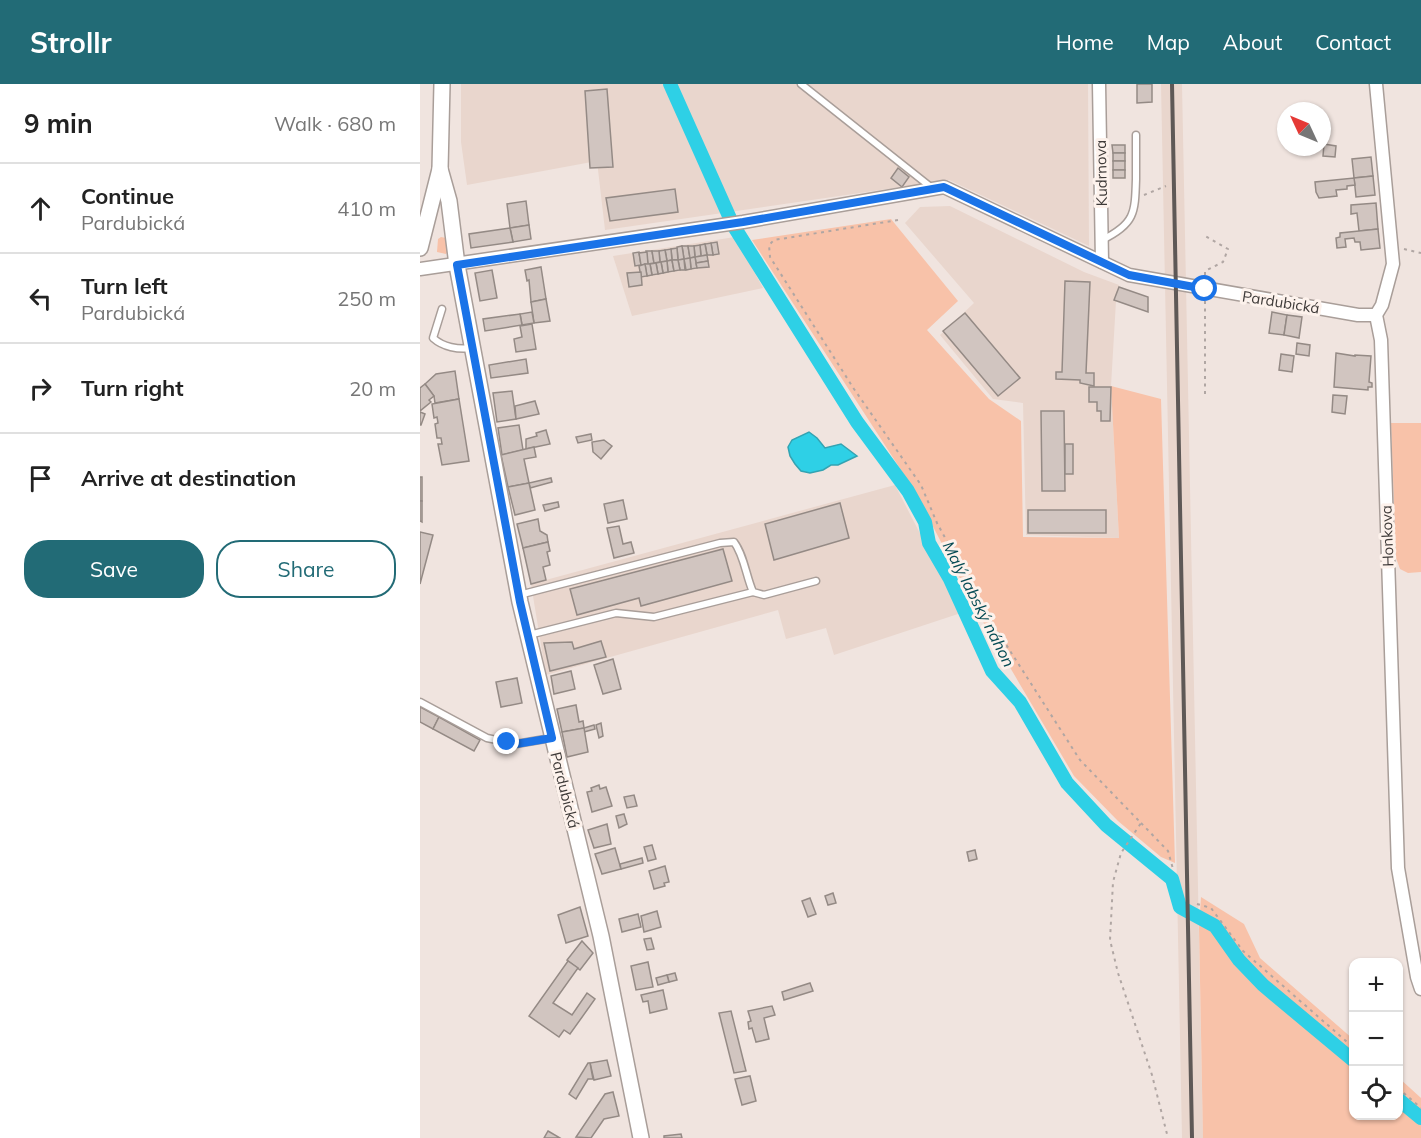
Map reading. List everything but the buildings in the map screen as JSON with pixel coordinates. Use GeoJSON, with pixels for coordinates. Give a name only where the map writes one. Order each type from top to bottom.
{"type":"FeatureCollection","features":[{"type":"Feature","properties":{"kind":"street"},"geometry":{"type":"LineString","coordinates":[[420,248],[440,169],[442,84]]}},
{"type":"Feature","properties":{"kind":"street","name":"Kudrnova"},"geometry":{"type":"LineString","coordinates":[[1099,84],[1102,262]]}},
{"type":"Feature","properties":{"kind":"street"},"geometry":{"type":"LineString","coordinates":[[1376,84],[1393,264],[1382,305],[1376,315]]}},
{"type":"Feature","properties":{"kind":"street","name":"Pardubická"},"geometry":{"type":"LineString","coordinates":[[440,169],[449,201],[457,265],[518,595],[601,936],[641,1138]]}},
{"type":"Feature","properties":{"kind":"street","name":"Pardubická"},"geometry":{"type":"LineString","coordinates":[[420,269],[743,222],[944,187],[1129,275],[1358,315],[1376,315]]}},
{"type":"Feature","properties":{"kind":"street","name":"Honkova"},"geometry":{"type":"LineString","coordinates":[[1376,315],[1381,340],[1398,868],[1421,990]]}},
{"type":"Feature","properties":{"kind":"lane"},"geometry":{"type":"LineString","coordinates":[[801,84],[933,189]]}},
{"type":"Feature","properties":{"kind":"lane"},"geometry":{"type":"LineString","coordinates":[[1102,241],[1116,234],[1127,224],[1135,209],[1136,135]]}},
{"type":"Feature","properties":{"kind":"lane"},"geometry":{"type":"LineString","coordinates":[[442,309],[433,338],[439,343],[461,350],[472,348]]}},
{"type":"Feature","properties":{"kind":"lane"},"geometry":{"type":"LineString","coordinates":[[518,595],[720,543],[734,542],[739,548],[746,577],[753,592]]}},
{"type":"Feature","properties":{"kind":"lane"},"geometry":{"type":"LineString","coordinates":[[528,635],[616,613],[654,617],[753,592],[764,595],[816,581]]}},
{"type":"Feature","properties":{"kind":"lane"},"geometry":{"type":"LineString","coordinates":[[420,702],[487,738],[516,744],[552,738]]}},
{"type":"Feature","properties":{"kind":"path"},"geometry":{"type":"LineString","coordinates":[[1136,198],[1166,186]]}},
{"type":"Feature","properties":{"kind":"path"},"geometry":{"type":"LineString","coordinates":[[898,220],[774,240],[769,245],[770,257],[854,389],[921,484],[937,523],[984,609],[1080,760],[1168,851],[1173,869]]}},
{"type":"Feature","properties":{"kind":"path"},"geometry":{"type":"LineString","coordinates":[[1205,236],[1228,249],[1223,262],[1205,271],[1205,398]]}},
{"type":"Feature","properties":{"kind":"path"},"geometry":{"type":"LineString","coordinates":[[1392,249],[1410,249],[1421,253]]}},
{"type":"Feature","properties":{"kind":"path"},"geometry":{"type":"LineString","coordinates":[[1142,823],[1121,853],[1113,882],[1110,940],[1118,973],[1152,1074],[1168,1138]]}},
{"type":"Feature","properties":{"kind":"path"},"geometry":{"type":"LineString","coordinates":[[1197,904],[1211,908],[1243,951],[1349,1044]]}},
{"type":"Feature","properties":{"kind":"path"},"geometry":{"type":"LineString","coordinates":[[1403,1092],[1421,1108]]}},
{"type":"Feature","properties":{"kind":"shaded area"},"geometry":{"type":"Polygon","coordinates":[[[461,84],[1088,84],[1089,246],[949,180],[605,230],[597,161],[467,185],[461,142],[461,84]]]}},
{"type":"Feature","properties":{"kind":"shaded area"},"geometry":{"type":"Polygon","coordinates":[[[1161,84],[1182,84],[1203,1138],[1182,1138],[1161,84]]]}},
{"type":"Feature","properties":{"kind":"shaded area"},"geometry":{"type":"Polygon","coordinates":[[[950,206],[1084,272],[1119,285],[1111,386],[1119,538],[1026,535],[1023,403],[993,399],[940,335],[974,303],[905,223],[920,207],[950,206]]]}},
{"type":"Feature","properties":{"kind":"shaded area"},"geometry":{"type":"Polygon","coordinates":[[[891,219],[958,301],[927,330],[989,399],[1021,421],[1023,537],[1119,538],[1111,386],[1161,399],[1175,863],[1161,857],[1118,821],[1074,776],[979,615],[914,490],[752,240],[891,219]]]}},
{"type":"Feature","properties":{"kind":"shaded area"},"geometry":{"type":"Polygon","coordinates":[[[735,237],[763,288],[632,316],[613,256],[735,237]]]}},
{"type":"Feature","properties":{"kind":"shaded area"},"geometry":{"type":"Polygon","coordinates":[[[446,238],[448,251],[446,254],[437,252],[438,239],[446,238]]]}},
{"type":"Feature","properties":{"kind":"shaded area"},"geometry":{"type":"Polygon","coordinates":[[[1391,423],[1421,423],[1421,572],[1408,573],[1400,569],[1396,558],[1391,423]]]}},
{"type":"Feature","properties":{"kind":"shaded area"},"geometry":{"type":"Polygon","coordinates":[[[895,485],[961,613],[834,655],[826,628],[786,639],[778,610],[546,675],[531,584],[895,485]]]}},
{"type":"Feature","properties":{"kind":"shaded area"},"geometry":{"type":"Polygon","coordinates":[[[1201,897],[1244,924],[1260,958],[1349,1036],[1349,1120],[1403,1120],[1403,1082],[1421,1098],[1421,1138],[1203,1138],[1199,928],[1201,897]]]}},
{"type":"Feature","properties":{"kind":"water"},"geometry":{"type":"Polygon","coordinates":[[[809,432],[825,448],[841,444],[857,456],[823,470],[810,473],[801,471],[790,456],[788,447],[792,440],[809,432]]]}},
{"type":"Feature","properties":{"kind":"waterway","name":"Malý labský náhon"},"geometry":{"type":"LineString","coordinates":[[670,84],[733,225],[857,422],[908,491],[925,522],[929,543],[950,579],[992,671],[1020,702],[1067,783],[1106,825],[1172,879],[1180,907],[1215,926],[1239,960],[1263,985],[1349,1057]]}},
{"type":"Feature","properties":{"kind":"waterway","name":"Malý labský náhon"},"geometry":{"type":"LineString","coordinates":[[1403,1103],[1421,1118]]}},
{"type":"Feature","properties":{"kind":"railway"},"geometry":{"type":"LineString","coordinates":[[1172,84],[1192,1138]]}},
{"type":"Feature","properties":{"kind":"route"},"geometry":{"type":"LineString","coordinates":[[507,742],[516,744],[552,738],[503,518],[457,265],[743,222],[944,187],[1129,275],[1205,289]]}}]}
